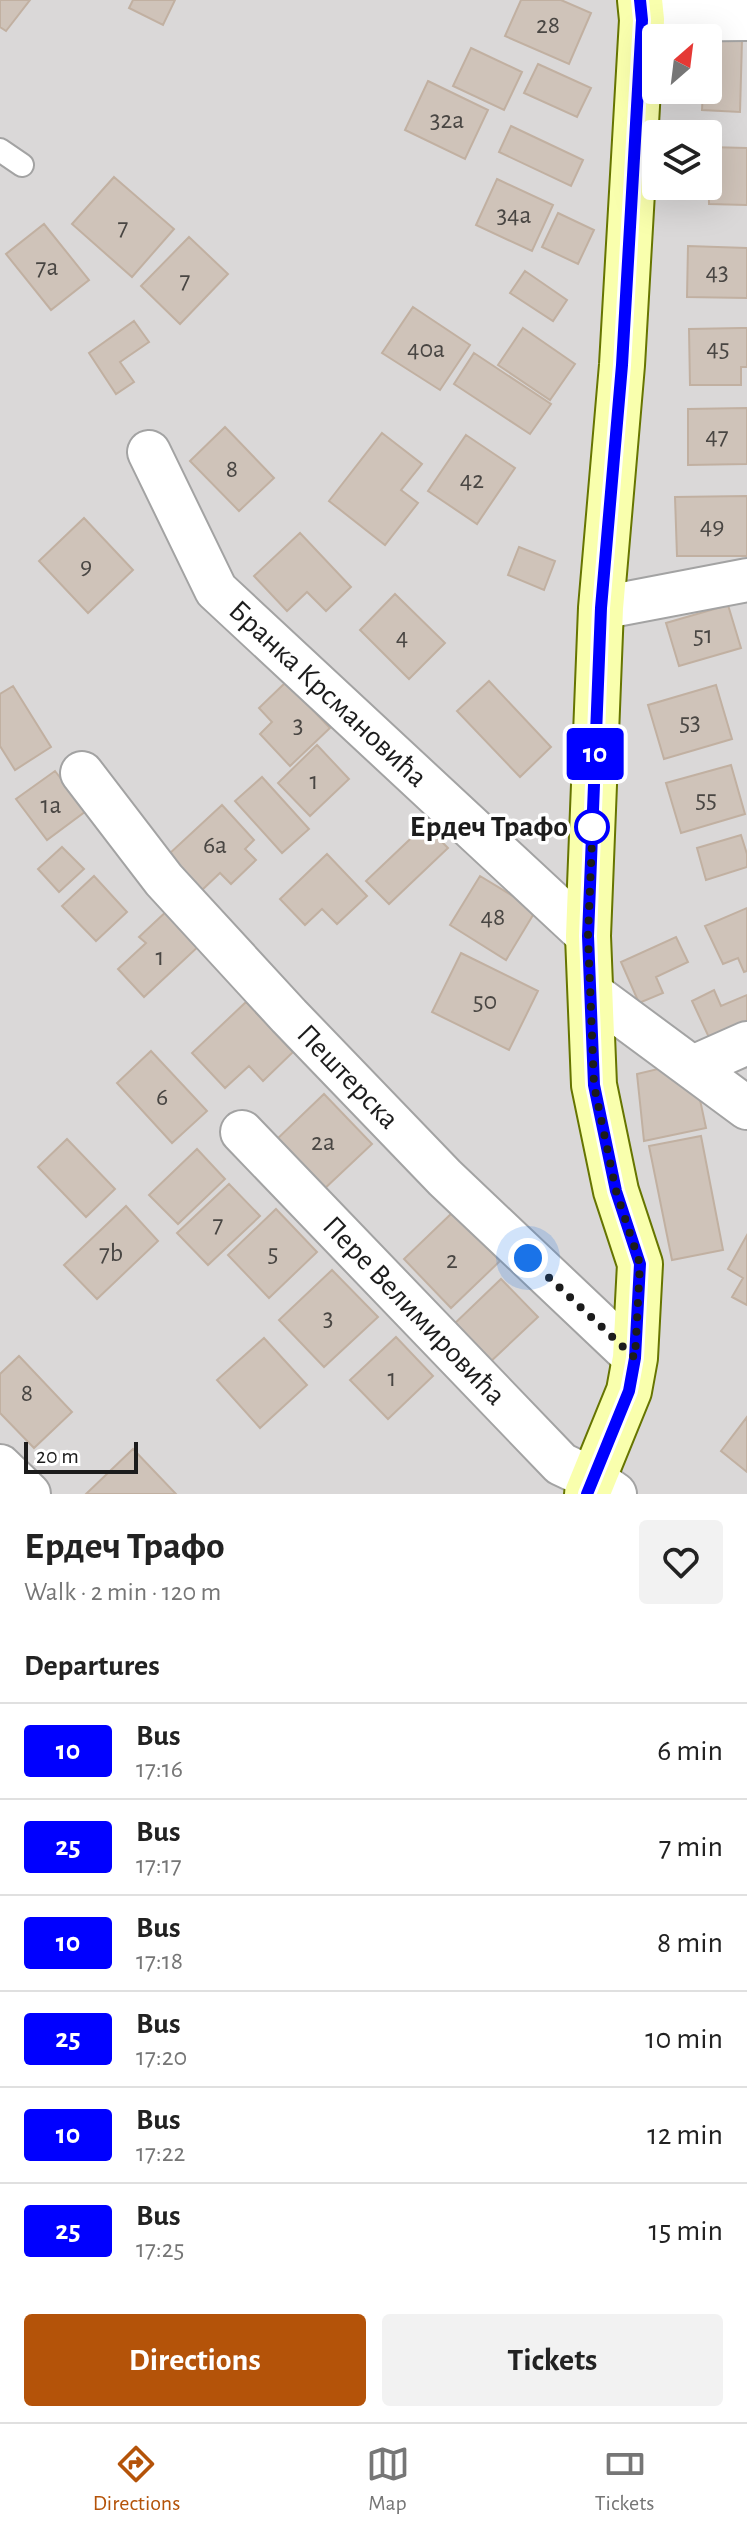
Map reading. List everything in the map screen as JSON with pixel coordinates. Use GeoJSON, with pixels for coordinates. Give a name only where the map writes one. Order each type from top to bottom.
{"type":"FeatureCollection","features":[{"type":"Feature","properties":{"kind":"street"},"geometry":{"type":"LineString","coordinates":[[599,1489],[629,1391],[635,1358],[640,1264],[616,1191],[594,1085],[588,936],[601,608],[622,365],[641,10],[747,19]]}},
{"type":"Feature","properties":{"kind":"street","name":"Бранка Крсмановића"},"geometry":{"type":"LineString","coordinates":[[149,452],[216,590],[588,936]]}},
{"type":"Feature","properties":{"kind":"street"},"geometry":{"type":"LineString","coordinates":[[601,608],[747,580]]}},
{"type":"Feature","properties":{"kind":"street","name":"Пештерска"},"geometry":{"type":"LineString","coordinates":[[82,773],[164,880],[289,1016],[445,1178],[635,1358]]}},
{"type":"Feature","properties":{"kind":"street"},"geometry":{"type":"LineString","coordinates":[[590,992],[747,1108]]}},
{"type":"Feature","properties":{"kind":"street"},"geometry":{"type":"LineString","coordinates":[[693,1067],[747,1043]]}},
{"type":"Feature","properties":{"kind":"street","name":"Пере Велимировића"},"geometry":{"type":"LineString","coordinates":[[242,1132],[561,1464],[599,1489]]}},
{"type":"Feature","properties":{"kind":"street"},"geometry":{"type":"LineString","coordinates":[[0,1466],[29,1494]]}},
{"type":"Feature","properties":{"kind":"lane"},"geometry":{"type":"LineString","coordinates":[[0,150],[22,165]]}},
{"type":"Feature","properties":{"kind":"shaded area"},"geometry":{"type":"Polygon","coordinates":[[[0,0],[747,0],[747,1494],[0,1494],[0,0]]]}},
{"type":"Feature","properties":{"kind":"building"},"geometry":{"type":"Polygon","coordinates":[[[0,0],[30,0],[6,31],[0,27],[0,0]]]}},
{"type":"Feature","properties":{"kind":"building"},"geometry":{"type":"Polygon","coordinates":[[[133,0],[175,0],[163,25],[129,8],[133,0]]]}},
{"type":"Feature","properties":{"kind":"building"},"geometry":{"type":"Polygon","coordinates":[[[521,0],[561,0],[591,13],[569,64],[505,36],[521,0]]]}},
{"type":"Feature","properties":{"kind":"building"},"geometry":{"type":"Polygon","coordinates":[[[722,39],[742,40],[740,112],[702,110],[702,104],[722,104],[722,39]]]}},
{"type":"Feature","properties":{"kind":"building"},"geometry":{"type":"Polygon","coordinates":[[[471,48],[522,72],[504,110],[453,86],[471,48]]]}},
{"type":"Feature","properties":{"kind":"building"},"geometry":{"type":"Polygon","coordinates":[[[538,64],[591,88],[577,117],[524,93],[538,64]]]}},
{"type":"Feature","properties":{"kind":"building"},"geometry":{"type":"Polygon","coordinates":[[[428,81],[488,110],[465,159],[405,130],[428,81]]]}},
{"type":"Feature","properties":{"kind":"building"},"geometry":{"type":"Polygon","coordinates":[[[511,126],[583,160],[571,186],[499,152],[511,126]]]}},
{"type":"Feature","properties":{"kind":"building"},"geometry":{"type":"Polygon","coordinates":[[[722,147],[747,148],[747,205],[709,204],[709,200],[722,200],[722,147]]]}},
{"type":"Feature","properties":{"kind":"building"},"geometry":{"type":"Polygon","coordinates":[[[114,177],[174,229],[132,277],[72,224],[114,177]]]}},
{"type":"Feature","properties":{"kind":"building"},"geometry":{"type":"Polygon","coordinates":[[[497,179],[553,205],[532,251],[476,225],[497,179]]]}},
{"type":"Feature","properties":{"kind":"building"},"geometry":{"type":"Polygon","coordinates":[[[558,213],[594,230],[578,264],[542,247],[558,213]]]}},
{"type":"Feature","properties":{"kind":"building"},"geometry":{"type":"Polygon","coordinates":[[[44,224],[89,280],[51,310],[6,254],[44,224]]]}},
{"type":"Feature","properties":{"kind":"building"},"geometry":{"type":"Polygon","coordinates":[[[189,237],[228,274],[180,324],[141,286],[189,237]]]}},
{"type":"Feature","properties":{"kind":"building"},"geometry":{"type":"Polygon","coordinates":[[[688,246],[747,248],[747,298],[687,297],[688,246]]]}},
{"type":"Feature","properties":{"kind":"building"},"geometry":{"type":"Polygon","coordinates":[[[525,271],[567,300],[553,321],[510,293],[525,271]]]}},
{"type":"Feature","properties":{"kind":"building"},"geometry":{"type":"Polygon","coordinates":[[[413,307],[470,345],[440,390],[382,353],[413,307]]]}},
{"type":"Feature","properties":{"kind":"building"},"geometry":{"type":"Polygon","coordinates":[[[134,321],[149,342],[120,362],[134,382],[116,394],[89,353],[134,321]]]}},
{"type":"Feature","properties":{"kind":"building"},"geometry":{"type":"Polygon","coordinates":[[[523,328],[575,364],[550,400],[498,365],[523,328]]]}},
{"type":"Feature","properties":{"kind":"building"},"geometry":{"type":"Polygon","coordinates":[[[747,328],[747,367],[741,367],[741,385],[690,385],[689,329],[747,328]]]}},
{"type":"Feature","properties":{"kind":"building"},"geometry":{"type":"Polygon","coordinates":[[[474,353],[551,404],[530,434],[454,384],[474,353]]]}},
{"type":"Feature","properties":{"kind":"building"},"geometry":{"type":"Polygon","coordinates":[[[747,408],[747,464],[688,465],[688,409],[747,408]]]}},
{"type":"Feature","properties":{"kind":"building"},"geometry":{"type":"Polygon","coordinates":[[[225,427],[274,478],[239,511],[190,461],[225,427]]]}},
{"type":"Feature","properties":{"kind":"building"},"geometry":{"type":"Polygon","coordinates":[[[382,433],[422,464],[401,490],[418,503],[385,545],[329,501],[382,433]]]}},
{"type":"Feature","properties":{"kind":"building"},"geometry":{"type":"Polygon","coordinates":[[[466,435],[515,468],[477,524],[428,491],[466,435]]]}},
{"type":"Feature","properties":{"kind":"building"},"geometry":{"type":"Polygon","coordinates":[[[747,496],[747,556],[677,556],[675,497],[747,496]]]}},
{"type":"Feature","properties":{"kind":"building"},"geometry":{"type":"Polygon","coordinates":[[[84,518],[133,570],[88,613],[39,561],[84,518]]]}},
{"type":"Feature","properties":{"kind":"building"},"geometry":{"type":"Polygon","coordinates":[[[300,533],[351,587],[326,611],[307,592],[287,611],[254,576],[300,533]]]}},
{"type":"Feature","properties":{"kind":"building"},"geometry":{"type":"Polygon","coordinates":[[[519,547],[555,561],[544,590],[508,575],[519,547]]]}},
{"type":"Feature","properties":{"kind":"building"},"geometry":{"type":"Polygon","coordinates":[[[395,594],[445,643],[409,679],[360,630],[395,594]]]}},
{"type":"Feature","properties":{"kind":"building"},"geometry":{"type":"Polygon","coordinates":[[[728,605],[741,648],[679,666],[666,623],[728,605]]]}},
{"type":"Feature","properties":{"kind":"building"},"geometry":{"type":"Polygon","coordinates":[[[489,681],[551,747],[520,777],[457,711],[489,681]]]}},
{"type":"Feature","properties":{"kind":"building"},"geometry":{"type":"Polygon","coordinates":[[[286,682],[330,728],[290,766],[260,734],[272,722],[259,708],[286,682]]]}},
{"type":"Feature","properties":{"kind":"building"},"geometry":{"type":"Polygon","coordinates":[[[716,685],[732,739],[664,759],[648,705],[716,685]]]}},
{"type":"Feature","properties":{"kind":"building"},"geometry":{"type":"Polygon","coordinates":[[[13,686],[51,747],[15,770],[0,746],[0,694],[13,686]]]}},
{"type":"Feature","properties":{"kind":"building"},"geometry":{"type":"Polygon","coordinates":[[[317,745],[349,779],[310,816],[278,783],[317,745]]]}},
{"type":"Feature","properties":{"kind":"building"},"geometry":{"type":"Polygon","coordinates":[[[731,765],[745,814],[681,833],[666,783],[731,765]]]}},
{"type":"Feature","properties":{"kind":"building"},"geometry":{"type":"Polygon","coordinates":[[[55,771],[86,811],[47,840],[16,799],[55,771]]]}},
{"type":"Feature","properties":{"kind":"building"},"geometry":{"type":"Polygon","coordinates":[[[262,777],[309,829],[282,853],[235,801],[262,777]]]}},
{"type":"Feature","properties":{"kind":"building"},"geometry":{"type":"Polygon","coordinates":[[[222,805],[254,840],[245,849],[256,860],[231,884],[220,873],[202,890],[169,854],[222,805]]]}},
{"type":"Feature","properties":{"kind":"building"},"geometry":{"type":"Polygon","coordinates":[[[425,825],[448,848],[389,904],[366,881],[425,825]]]}},
{"type":"Feature","properties":{"kind":"building"},"geometry":{"type":"Polygon","coordinates":[[[741,835],[747,867],[706,880],[697,848],[741,835]]]}},
{"type":"Feature","properties":{"kind":"building"},"geometry":{"type":"Polygon","coordinates":[[[62,847],[84,869],[59,892],[38,869],[62,847]]]}},
{"type":"Feature","properties":{"kind":"building"},"geometry":{"type":"Polygon","coordinates":[[[327,854],[367,896],[337,924],[322,909],[305,925],[280,899],[327,854]]]}},
{"type":"Feature","properties":{"kind":"building"},"geometry":{"type":"Polygon","coordinates":[[[94,876],[127,912],[96,941],[62,906],[94,876]]]}},
{"type":"Feature","properties":{"kind":"building"},"geometry":{"type":"Polygon","coordinates":[[[480,876],[536,910],[506,960],[450,925],[480,876]]]}},
{"type":"Feature","properties":{"kind":"building"},"geometry":{"type":"Polygon","coordinates":[[[747,908],[747,971],[744,972],[738,958],[723,964],[705,926],[747,908]]]}},
{"type":"Feature","properties":{"kind":"building"},"geometry":{"type":"Polygon","coordinates":[[[169,909],[201,944],[144,997],[118,969],[146,943],[139,937],[169,909]]]}},
{"type":"Feature","properties":{"kind":"building"},"geometry":{"type":"Polygon","coordinates":[[[676,937],[688,962],[656,977],[663,993],[639,1003],[621,962],[676,937]]]}},
{"type":"Feature","properties":{"kind":"building"},"geometry":{"type":"Polygon","coordinates":[[[461,953],[538,991],[509,1050],[432,1012],[461,953]]]}},
{"type":"Feature","properties":{"kind":"building"},"geometry":{"type":"Polygon","coordinates":[[[714,990],[721,1006],[747,995],[747,1030],[713,1046],[692,1001],[714,990]]]}},
{"type":"Feature","properties":{"kind":"building"},"geometry":{"type":"Polygon","coordinates":[[[246,1002],[293,1052],[263,1081],[249,1066],[225,1088],[192,1053],[246,1002]]]}},
{"type":"Feature","properties":{"kind":"building"},"geometry":{"type":"Polygon","coordinates":[[[151,1051],[207,1111],[172,1143],[117,1083],[151,1051]]]}},
{"type":"Feature","properties":{"kind":"building"},"geometry":{"type":"Polygon","coordinates":[[[662,1068],[699,1095],[706,1128],[644,1141],[637,1074],[662,1068]]]}},
{"type":"Feature","properties":{"kind":"building"},"geometry":{"type":"Polygon","coordinates":[[[324,1094],[372,1144],[322,1191],[275,1141],[324,1094]]]}},
{"type":"Feature","properties":{"kind":"building"},"geometry":{"type":"Polygon","coordinates":[[[701,1136],[723,1250],[672,1260],[649,1146],[701,1136]]]}},
{"type":"Feature","properties":{"kind":"building"},"geometry":{"type":"Polygon","coordinates":[[[67,1139],[115,1189],[86,1217],[38,1167],[67,1139]]]}},
{"type":"Feature","properties":{"kind":"building"},"geometry":{"type":"Polygon","coordinates":[[[197,1149],[225,1179],[178,1224],[149,1195],[197,1149]]]}},
{"type":"Feature","properties":{"kind":"building"},"geometry":{"type":"Polygon","coordinates":[[[229,1184],[260,1216],[208,1265],[177,1233],[229,1184]]]}},
{"type":"Feature","properties":{"kind":"building"},"geometry":{"type":"Polygon","coordinates":[[[126,1206],[158,1241],[97,1299],[64,1265],[126,1206]]]}},
{"type":"Feature","properties":{"kind":"building"},"geometry":{"type":"Polygon","coordinates":[[[276,1209],[317,1252],[269,1298],[228,1255],[276,1209]]]}},
{"type":"Feature","properties":{"kind":"building"},"geometry":{"type":"Polygon","coordinates":[[[453,1212],[500,1261],[451,1308],[404,1259],[453,1212]]]}},
{"type":"Feature","properties":{"kind":"building"},"geometry":{"type":"Polygon","coordinates":[[[747,1235],[747,1305],[732,1297],[743,1278],[728,1269],[747,1235]]]}},
{"type":"Feature","properties":{"kind":"building"},"geometry":{"type":"Polygon","coordinates":[[[332,1270],[378,1317],[324,1367],[279,1320],[332,1270]]]}},
{"type":"Feature","properties":{"kind":"building"},"geometry":{"type":"Polygon","coordinates":[[[501,1279],[538,1317],[488,1364],[452,1326],[501,1279]]]}},
{"type":"Feature","properties":{"kind":"building"},"geometry":{"type":"Polygon","coordinates":[[[396,1337],[433,1376],[388,1419],[350,1380],[396,1337]]]}},
{"type":"Feature","properties":{"kind":"building"},"geometry":{"type":"Polygon","coordinates":[[[264,1338],[307,1385],[260,1428],[217,1380],[264,1338]]]}},
{"type":"Feature","properties":{"kind":"building"},"geometry":{"type":"Polygon","coordinates":[[[19,1356],[72,1412],[34,1448],[0,1413],[0,1374],[19,1356]]]}},
{"type":"Feature","properties":{"kind":"building"},"geometry":{"type":"Polygon","coordinates":[[[747,1417],[747,1472],[721,1451],[747,1417]]]}},
{"type":"Feature","properties":{"kind":"building"},"geometry":{"type":"Polygon","coordinates":[[[133,1449],[176,1494],[86,1494],[133,1449]]]}},
{"type":"Feature","properties":{"kind":"bus line","name":"10"},"geometry":{"type":"LineString","coordinates":[[587,1494],[629,1391],[635,1358],[640,1264],[616,1191],[594,1085],[588,936],[601,608],[622,365],[642,20],[640,0]]}},
{"type":"Feature","properties":{"kind":"place","name":"Ердеч Трафо"},"geometry":{"type":"Point","coordinates":[592,827]}},
{"type":"Feature","properties":{"kind":"route"},"geometry":{"type":"LineString","coordinates":[[528,1258],[635,1358],[640,1264],[616,1191],[594,1085],[588,936],[593,817],[592,827]]}}]}
